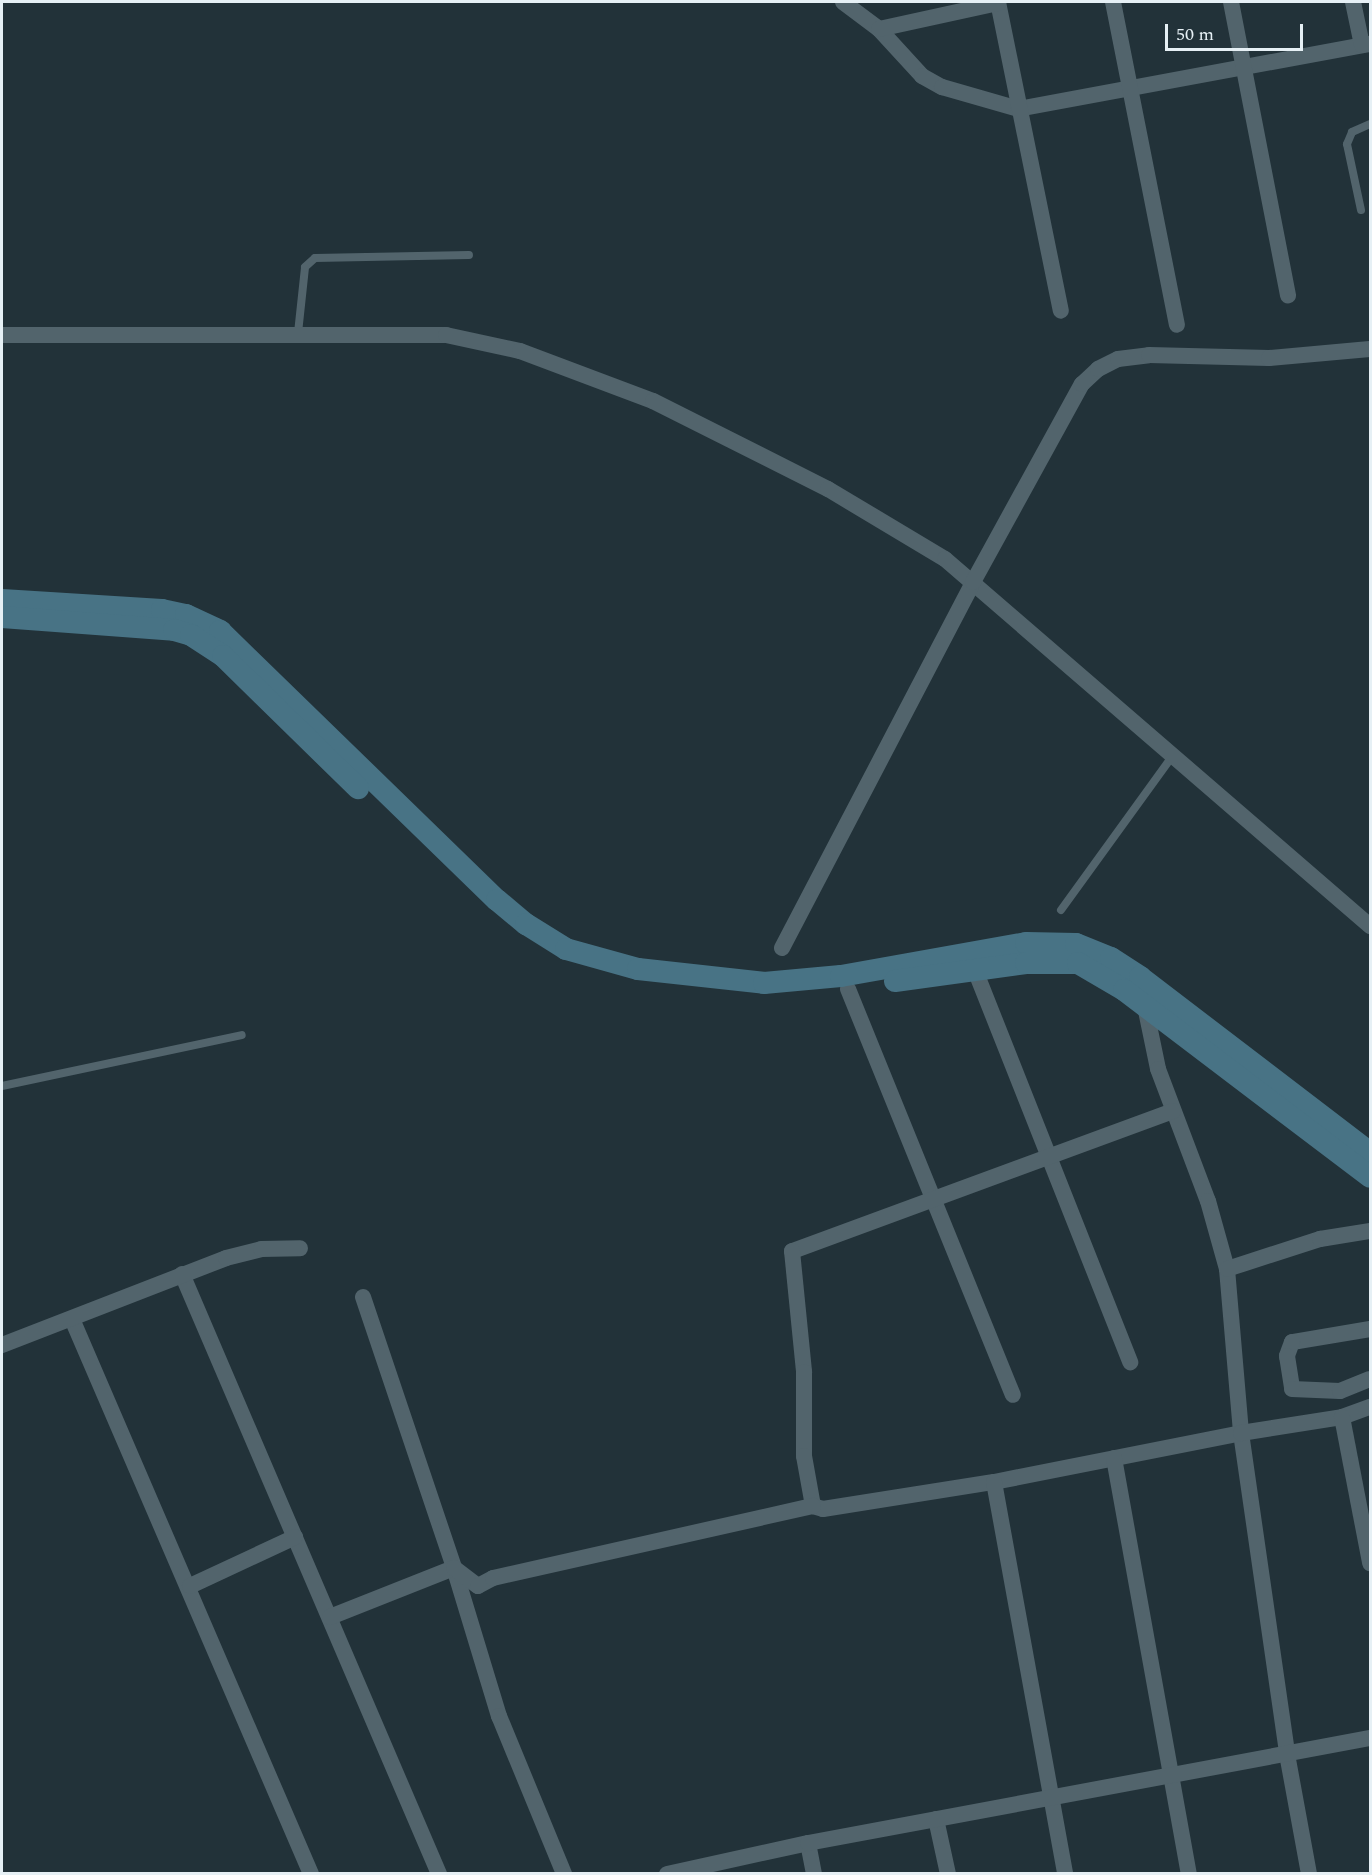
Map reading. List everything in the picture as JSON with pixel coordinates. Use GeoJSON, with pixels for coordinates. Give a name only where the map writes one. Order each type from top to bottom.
{"type":"FeatureCollection","features":[{"type":"Feature","properties":{"kind":"street"},"geometry":{"type":"LineString","coordinates":[[843,2],[879,29],[904,60],[932,81],[981,101],[1018,110],[1132,91],[1366,45],[1353,2]]}},
{"type":"Feature","properties":{"kind":"street"},"geometry":{"type":"LineString","coordinates":[[879,29],[998,2],[1060,311]]}},
{"type":"Feature","properties":{"kind":"street"},"geometry":{"type":"LineString","coordinates":[[1113,2],[1177,325]]}},
{"type":"Feature","properties":{"kind":"street"},"geometry":{"type":"LineString","coordinates":[[1231,2],[1288,296]]}},
{"type":"Feature","properties":{"kind":"street"},"geometry":{"type":"LineString","coordinates":[[2,335],[298,333],[446,335],[520,351],[653,401],[818,484],[945,559],[1171,758],[1371,926]]}},
{"type":"Feature","properties":{"kind":"street"},"geometry":{"type":"LineString","coordinates":[[782,948],[1068,403],[1098,369],[1118,359],[1149,355],[1269,358],[1371,349]]}},
{"type":"Feature","properties":{"kind":"street"},"geometry":{"type":"LineString","coordinates":[[2,600],[162,610],[186,615],[220,631],[447,854],[526,924],[584,955],[686,983],[788,982],[1047,940],[1076,944],[1111,958],[1140,977],[1371,1153]]}},
{"type":"Feature","properties":{"kind":"street"},"geometry":{"type":"LineString","coordinates":[[2,617],[174,630],[191,636],[223,656],[517,938],[578,966],[767,996],[848,989],[1047,961],[1078,963],[1105,976],[1371,1177]]}},
{"type":"Feature","properties":{"kind":"street"},"geometry":{"type":"LineString","coordinates":[[975,970],[1130,1362]]}},
{"type":"Feature","properties":{"kind":"street"},"geometry":{"type":"LineString","coordinates":[[848,989],[1013,1395]]}},
{"type":"Feature","properties":{"kind":"street"},"geometry":{"type":"LineString","coordinates":[[1145,1006],[1158,1069],[1208,1201],[1227,1269],[1240,1433],[1287,1754],[1309,1874]]}},
{"type":"Feature","properties":{"kind":"street"},"geometry":{"type":"LineString","coordinates":[[813,1506],[804,1456],[804,1372],[792,1251],[935,1201],[1173,1111]]}},
{"type":"Feature","properties":{"kind":"street"},"geometry":{"type":"LineString","coordinates":[[1227,1269],[1320,1239],[1371,1231]]}},
{"type":"Feature","properties":{"kind":"street"},"geometry":{"type":"LineString","coordinates":[[2,1345],[182,1274],[261,1249],[300,1248]]}},
{"type":"Feature","properties":{"kind":"street"},"geometry":{"type":"LineString","coordinates":[[182,1274],[440,1874]]}},
{"type":"Feature","properties":{"kind":"street"},"geometry":{"type":"LineString","coordinates":[[363,1297],[454,1568],[500,1716],[564,1874]]}},
{"type":"Feature","properties":{"kind":"street"},"geometry":{"type":"LineString","coordinates":[[72,1319],[190,1586],[311,1874]]}},
{"type":"Feature","properties":{"kind":"street"},"geometry":{"type":"LineString","coordinates":[[1371,1329],[1292,1342],[1287,1356],[1292,1389],[1340,1391],[1371,1379]]}},
{"type":"Feature","properties":{"kind":"street"},"geometry":{"type":"LineString","coordinates":[[454,1568],[478,1586],[493,1578],[813,1506],[823,1509],[994,1482],[1240,1433],[1342,1417],[1371,1407]]}},
{"type":"Feature","properties":{"kind":"street"},"geometry":{"type":"LineString","coordinates":[[1342,1417],[1371,1563]]}},
{"type":"Feature","properties":{"kind":"street"},"geometry":{"type":"LineString","coordinates":[[1114,1458],[1189,1874]]}},
{"type":"Feature","properties":{"kind":"street"},"geometry":{"type":"LineString","coordinates":[[994,1482],[1065,1874]]}},
{"type":"Feature","properties":{"kind":"street"},"geometry":{"type":"LineString","coordinates":[[190,1586],[295,1537]]}},
{"type":"Feature","properties":{"kind":"street"},"geometry":{"type":"LineString","coordinates":[[330,1617],[454,1568]]}},
{"type":"Feature","properties":{"kind":"street"},"geometry":{"type":"LineString","coordinates":[[667,1874],[694,1870],[808,1843],[1371,1738]]}},
{"type":"Feature","properties":{"kind":"street"},"geometry":{"type":"LineString","coordinates":[[936,1820],[948,1874]]}},
{"type":"Feature","properties":{"kind":"street"},"geometry":{"type":"LineString","coordinates":[[808,1843],[814,1874]]}},
{"type":"Feature","properties":{"kind":"lane"},"geometry":{"type":"LineString","coordinates":[[1361,210],[1347,144],[1352,132],[1371,124]]}},
{"type":"Feature","properties":{"kind":"lane"},"geometry":{"type":"LineString","coordinates":[[298,333],[305,267],[315,258],[469,255]]}},
{"type":"Feature","properties":{"kind":"lane"},"geometry":{"type":"LineString","coordinates":[[1061,910],[1171,758]]}},
{"type":"Feature","properties":{"kind":"lane"},"geometry":{"type":"LineString","coordinates":[[2,1086],[242,1035]]}}]}
